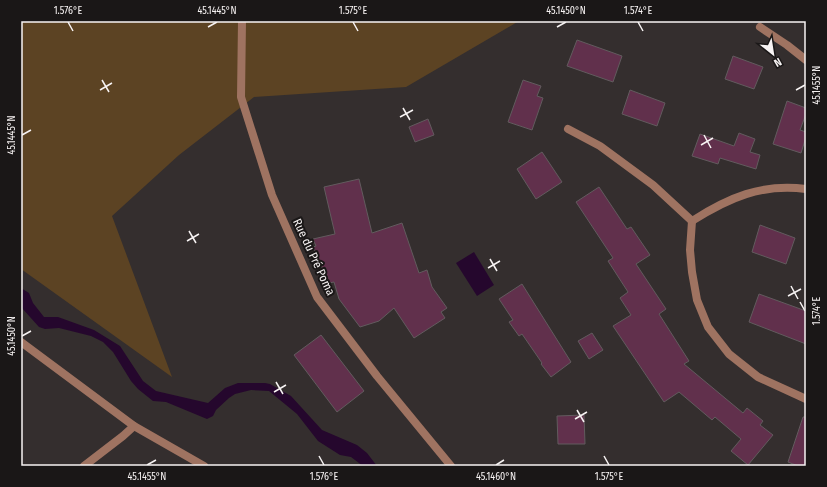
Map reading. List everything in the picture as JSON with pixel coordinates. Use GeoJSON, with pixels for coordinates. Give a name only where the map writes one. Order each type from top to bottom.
{"type":"FeatureCollection","features":[{"type":"Feature","properties":{"kind":"street","name":"Rue du Pré Poma"},"geometry":{"type":"LineString","coordinates":[[242,21],[241,97],[272,195],[317,297],[377,376],[451,466]]}},
{"type":"Feature","properties":{"kind":"street"},"geometry":{"type":"LineString","coordinates":[[760,27],[788,45],[806,60]]}},
{"type":"Feature","properties":{"kind":"street"},"geometry":{"type":"LineString","coordinates":[[568,129],[600,146],[653,185],[692,221]]}},
{"type":"Feature","properties":{"kind":"street"},"geometry":{"type":"LineString","coordinates":[[692,221],[717,205],[754,191],[793,187],[806,188]]}},
{"type":"Feature","properties":{"kind":"street"},"geometry":{"type":"LineString","coordinates":[[692,221],[690,250],[692,272],[697,300],[708,327],[729,354],[758,377],[806,399]]}},
{"type":"Feature","properties":{"kind":"street"},"geometry":{"type":"LineString","coordinates":[[21,342],[134,426],[204,466]]}},
{"type":"Feature","properties":{"kind":"street"},"geometry":{"type":"LineString","coordinates":[[84,466],[134,426]]}},
{"type":"Feature","properties":{"kind":"shaded area"},"geometry":{"type":"Polygon","coordinates":[[[21,21],[519,21],[406,87],[254,97],[179,155],[112,216],[172,377],[21,269],[21,21]]]}},
{"type":"Feature","properties":{"kind":"shaded area"},"geometry":{"type":"Polygon","coordinates":[[[474,252],[494,285],[477,296],[456,263],[474,252]]]}},
{"type":"Feature","properties":{"kind":"shaded area"},"geometry":{"type":"Polygon","coordinates":[[[21,288],[29,293],[33,303],[44,317],[58,317],[94,330],[120,346],[143,381],[156,391],[208,403],[225,388],[238,383],[270,384],[291,396],[322,430],[357,445],[367,453],[377,466],[363,466],[351,457],[340,455],[318,441],[297,414],[269,391],[251,390],[235,394],[216,410],[213,416],[207,419],[166,402],[153,401],[138,389],[131,381],[113,352],[103,342],[91,336],[59,328],[45,329],[39,327],[21,307],[21,288]]]}},
{"type":"Feature","properties":{"kind":"building"},"geometry":{"type":"Polygon","coordinates":[[[577,40],[622,56],[613,82],[567,66],[577,40]]]}},
{"type":"Feature","properties":{"kind":"building"},"geometry":{"type":"Polygon","coordinates":[[[733,56],[763,67],[754,89],[725,79],[733,56]]]}},
{"type":"Feature","properties":{"kind":"building"},"geometry":{"type":"Polygon","coordinates":[[[523,80],[541,86],[537,96],[543,98],[532,130],[508,122],[523,80]]]}},
{"type":"Feature","properties":{"kind":"building"},"geometry":{"type":"Polygon","coordinates":[[[630,90],[665,103],[657,126],[622,114],[630,90]]]}},
{"type":"Feature","properties":{"kind":"building"},"geometry":{"type":"Polygon","coordinates":[[[787,101],[806,108],[806,114],[800,130],[806,132],[801,153],[773,144],[787,101]]]}},
{"type":"Feature","properties":{"kind":"building"},"geometry":{"type":"Polygon","coordinates":[[[428,119],[434,135],[415,142],[409,127],[428,119]]]}},
{"type":"Feature","properties":{"kind":"building"},"geometry":{"type":"Polygon","coordinates":[[[739,133],[755,139],[750,152],[760,155],[756,169],[720,158],[718,164],[692,156],[700,134],[734,146],[739,133]]]}},
{"type":"Feature","properties":{"kind":"building"},"geometry":{"type":"Polygon","coordinates":[[[542,152],[562,182],[536,199],[517,169],[542,152]]]}},
{"type":"Feature","properties":{"kind":"building"},"geometry":{"type":"Polygon","coordinates":[[[359,179],[372,233],[402,223],[419,273],[427,270],[432,287],[447,308],[441,312],[445,318],[414,338],[394,308],[379,321],[360,327],[339,299],[334,282],[329,283],[313,247],[316,246],[313,239],[335,234],[324,187],[359,179]]]}},
{"type":"Feature","properties":{"kind":"building"},"geometry":{"type":"Polygon","coordinates":[[[599,187],[627,229],[631,227],[650,255],[636,264],[666,309],[659,314],[689,361],[684,364],[743,413],[747,408],[763,421],[760,425],[773,435],[748,465],[731,451],[741,439],[715,417],[712,420],[679,392],[664,402],[613,326],[631,315],[620,298],[628,292],[608,261],[613,258],[576,202],[599,187]]]}},
{"type":"Feature","properties":{"kind":"building"},"geometry":{"type":"Polygon","coordinates":[[[760,225],[795,238],[786,264],[752,252],[760,225]]]}},
{"type":"Feature","properties":{"kind":"building"},"geometry":{"type":"Polygon","coordinates":[[[522,284],[571,362],[551,377],[522,334],[519,336],[509,322],[513,320],[499,299],[522,284]]]}},
{"type":"Feature","properties":{"kind":"building"},"geometry":{"type":"Polygon","coordinates":[[[759,294],[806,311],[806,344],[749,322],[759,294]]]}},
{"type":"Feature","properties":{"kind":"building"},"geometry":{"type":"Polygon","coordinates":[[[592,333],[603,350],[589,359],[578,341],[592,333]]]}},
{"type":"Feature","properties":{"kind":"building"},"geometry":{"type":"Polygon","coordinates":[[[321,335],[364,391],[337,412],[294,355],[321,335]]]}},
{"type":"Feature","properties":{"kind":"building"},"geometry":{"type":"Polygon","coordinates":[[[584,415],[585,444],[558,444],[557,416],[584,415]]]}},
{"type":"Feature","properties":{"kind":"building"},"geometry":{"type":"Polygon","coordinates":[[[803,417],[806,417],[806,466],[798,466],[788,462],[803,417]]]}}]}
